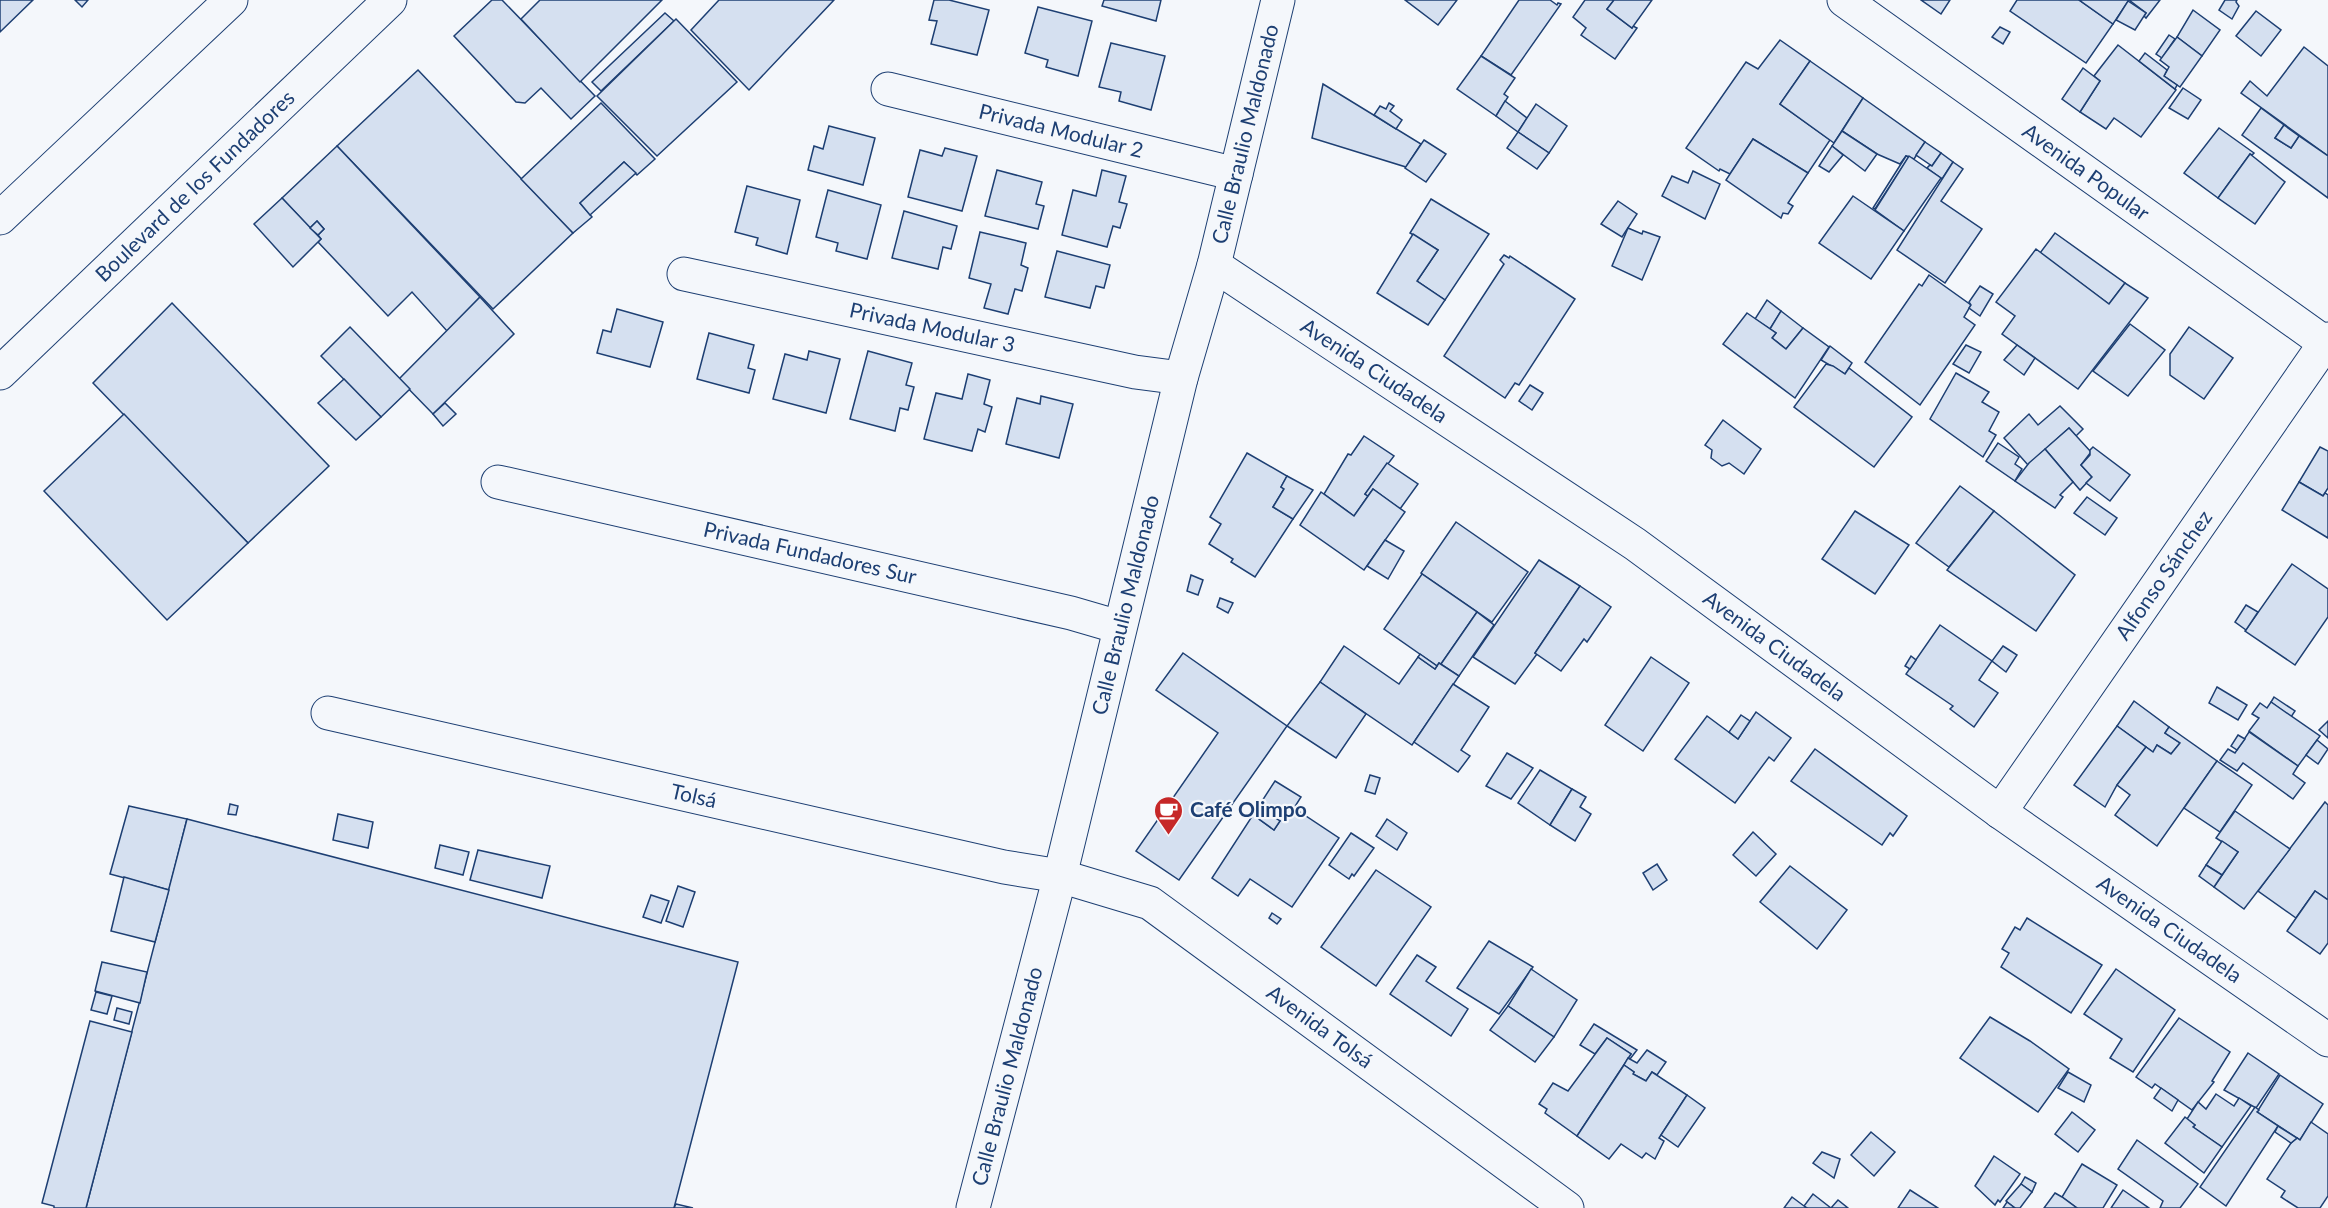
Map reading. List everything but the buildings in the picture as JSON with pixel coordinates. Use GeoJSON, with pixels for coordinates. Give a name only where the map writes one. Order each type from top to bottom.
{"type":"FeatureCollection","features":[{"type":"Feature","properties":{"kind":"street"},"geometry":{"type":"LineString","coordinates":[[0,218],[231,0]]}},
{"type":"Feature","properties":{"kind":"street","name":"Boulevard de los Fundadores"},"geometry":{"type":"LineString","coordinates":[[0,374],[390,0]]}},
{"type":"Feature","properties":{"kind":"street","name":"Calle Braulio Maldonado"},"geometry":{"type":"LineString","coordinates":[[973,1208],[1060,876],[1119,627],[1181,378],[1214,265],[1278,0]]}},
{"type":"Feature","properties":{"kind":"street","name":"Avenida Popular"},"geometry":{"type":"LineString","coordinates":[[1844,0],[2327,342]]}},
{"type":"Feature","properties":{"kind":"street","name":"Privada Modular 2"},"geometry":{"type":"LineString","coordinates":[[888,89],[1236,174]]}},
{"type":"Feature","properties":{"kind":"street","name":"Avenida Ciudadela"},"geometry":{"type":"LineString","coordinates":[[1214,265],[1635,544],[2000,812],[2328,1040]]}},
{"type":"Feature","properties":{"kind":"street","name":"Privada Modular 3"},"geometry":{"type":"LineString","coordinates":[[684,274],[1135,372],[1181,378]]}},
{"type":"Feature","properties":{"kind":"street","name":"Alfonso Sánchez"},"geometry":{"type":"LineString","coordinates":[[2000,812],[2327,342]]}},
{"type":"Feature","properties":{"kind":"street","name":"Privada Fundadores Sur"},"geometry":{"type":"LineString","coordinates":[[498,483],[1071,613],[1119,627]]}},
{"type":"Feature","properties":{"kind":"street","name":"Tolsá"},"geometry":{"type":"LineString","coordinates":[[328,713],[1004,867],[1060,876]]}},
{"type":"Feature","properties":{"kind":"street","name":"Avenida Tolsá"},"geometry":{"type":"LineString","coordinates":[[1060,876],[1150,903],[1567,1208]]}},
{"type":"Feature","properties":{"kind":"place","name":"Café Olimpo"},"geometry":{"type":"Point","coordinates":[1169,836]}}]}
